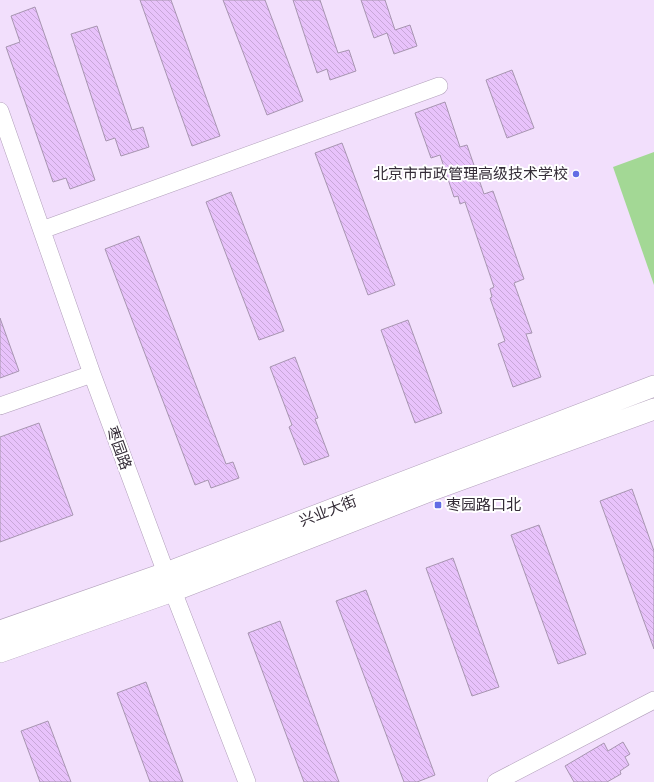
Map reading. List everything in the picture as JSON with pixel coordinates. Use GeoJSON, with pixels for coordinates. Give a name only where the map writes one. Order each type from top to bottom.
{"type":"FeatureCollection","features":[{"type":"Feature","properties":{"kind":"main road","name":"兴业大街"},"geometry":{"type":"LineString","coordinates":[[0,652],[654,386]]}},
{"type":"Feature","properties":{"kind":"main road","name":"兴业大街"},"geometry":{"type":"LineString","coordinates":[[0,631],[170,582],[432,490],[654,409]]}},
{"type":"Feature","properties":{"kind":"street"},"geometry":{"type":"LineString","coordinates":[[42,230],[439,86]]}},
{"type":"Feature","properties":{"kind":"street","name":"枣园路"},"geometry":{"type":"LineString","coordinates":[[0,111],[92,374],[247,782]]}},
{"type":"Feature","properties":{"kind":"street"},"geometry":{"type":"LineString","coordinates":[[0,406],[92,374]]}},
{"type":"Feature","properties":{"kind":"street"},"geometry":{"type":"LineString","coordinates":[[496,782],[654,700]]}},
{"type":"Feature","properties":{"kind":"green space"},"geometry":{"type":"Polygon","coordinates":[[[654,152],[654,285],[613,167],[654,152]]]}},
{"type":"Feature","properties":{"kind":"building"},"geometry":{"type":"Polygon","coordinates":[[[140,0],[171,0],[220,136],[192,146],[140,0]]]}},
{"type":"Feature","properties":{"kind":"building"},"geometry":{"type":"Polygon","coordinates":[[[223,0],[265,0],[303,101],[267,115],[223,0]]]}},
{"type":"Feature","properties":{"kind":"building"},"geometry":{"type":"Polygon","coordinates":[[[293,0],[320,0],[338,53],[349,50],[356,71],[330,80],[327,69],[317,73],[293,0]]]}},
{"type":"Feature","properties":{"kind":"building"},"geometry":{"type":"Polygon","coordinates":[[[361,0],[385,0],[395,30],[410,25],[417,46],[394,54],[387,33],[374,38],[361,0]]]}},
{"type":"Feature","properties":{"kind":"building"},"geometry":{"type":"Polygon","coordinates":[[[35,7],[95,180],[70,189],[66,178],[53,182],[6,47],[20,42],[11,16],[35,7]]]}},
{"type":"Feature","properties":{"kind":"building"},"geometry":{"type":"Polygon","coordinates":[[[97,26],[132,130],[143,127],[149,147],[121,156],[115,138],[106,141],[71,34],[97,26]]]}},
{"type":"Feature","properties":{"kind":"building"},"geometry":{"type":"Polygon","coordinates":[[[512,70],[534,128],[507,138],[486,80],[512,70]]]}},
{"type":"Feature","properties":{"kind":"building"},"geometry":{"type":"Polygon","coordinates":[[[445,102],[460,147],[467,145],[484,194],[493,191],[524,279],[514,283],[532,333],[526,334],[541,377],[513,387],[498,344],[505,341],[490,298],[492,297],[490,289],[494,287],[465,202],[460,204],[458,196],[454,197],[440,155],[431,158],[415,113],[445,102]]]}},
{"type":"Feature","properties":{"kind":"building"},"geometry":{"type":"Polygon","coordinates":[[[342,143],[395,285],[368,295],[315,153],[342,143]]]}},
{"type":"Feature","properties":{"kind":"building"},"geometry":{"type":"Polygon","coordinates":[[[231,192],[284,331],[259,340],[206,202],[231,192]]]}},
{"type":"Feature","properties":{"kind":"building"},"geometry":{"type":"Polygon","coordinates":[[[139,236],[226,464],[233,462],[239,478],[211,488],[208,480],[195,485],[105,249],[139,236]]]}},
{"type":"Feature","properties":{"kind":"building"},"geometry":{"type":"Polygon","coordinates":[[[0,318],[19,371],[0,378],[0,318]]]}},
{"type":"Feature","properties":{"kind":"building"},"geometry":{"type":"Polygon","coordinates":[[[408,320],[442,413],[415,423],[381,330],[408,320]]]}},
{"type":"Feature","properties":{"kind":"building"},"geometry":{"type":"Polygon","coordinates":[[[295,357],[318,418],[315,419],[329,456],[304,465],[289,427],[292,425],[270,367],[295,357]]]}},
{"type":"Feature","properties":{"kind":"building"},"geometry":{"type":"Polygon","coordinates":[[[39,423],[73,515],[0,542],[0,437],[39,423]]]}},
{"type":"Feature","properties":{"kind":"building"},"geometry":{"type":"Polygon","coordinates":[[[632,489],[654,551],[654,649],[600,501],[632,489]]]}},
{"type":"Feature","properties":{"kind":"building"},"geometry":{"type":"Polygon","coordinates":[[[539,525],[586,654],[558,664],[511,535],[539,525]]]}},
{"type":"Feature","properties":{"kind":"building"},"geometry":{"type":"Polygon","coordinates":[[[453,558],[499,687],[472,696],[426,568],[453,558]]]}},
{"type":"Feature","properties":{"kind":"building"},"geometry":{"type":"Polygon","coordinates":[[[366,590],[435,775],[417,782],[404,782],[336,601],[366,590]]]}},
{"type":"Feature","properties":{"kind":"building"},"geometry":{"type":"Polygon","coordinates":[[[280,621],[339,782],[304,782],[248,633],[280,621]]]}},
{"type":"Feature","properties":{"kind":"building"},"geometry":{"type":"Polygon","coordinates":[[[146,682],[183,782],[150,782],[117,693],[146,682]]]}},
{"type":"Feature","properties":{"kind":"building"},"geometry":{"type":"Polygon","coordinates":[[[48,721],[71,782],[40,782],[21,731],[48,721]]]}},
{"type":"Feature","properties":{"kind":"building"},"geometry":{"type":"Polygon","coordinates":[[[623,742],[630,754],[625,757],[629,765],[620,771],[621,774],[607,782],[574,782],[565,766],[604,743],[608,751],[623,742]]]}},
{"type":"Feature","properties":{"kind":"place","name":"北京市市政管理高级技术学校"},"geometry":{"type":"Point","coordinates":[576,174]}},
{"type":"Feature","properties":{"kind":"place","name":"枣园路口北"},"geometry":{"type":"Point","coordinates":[438,505]}}]}
